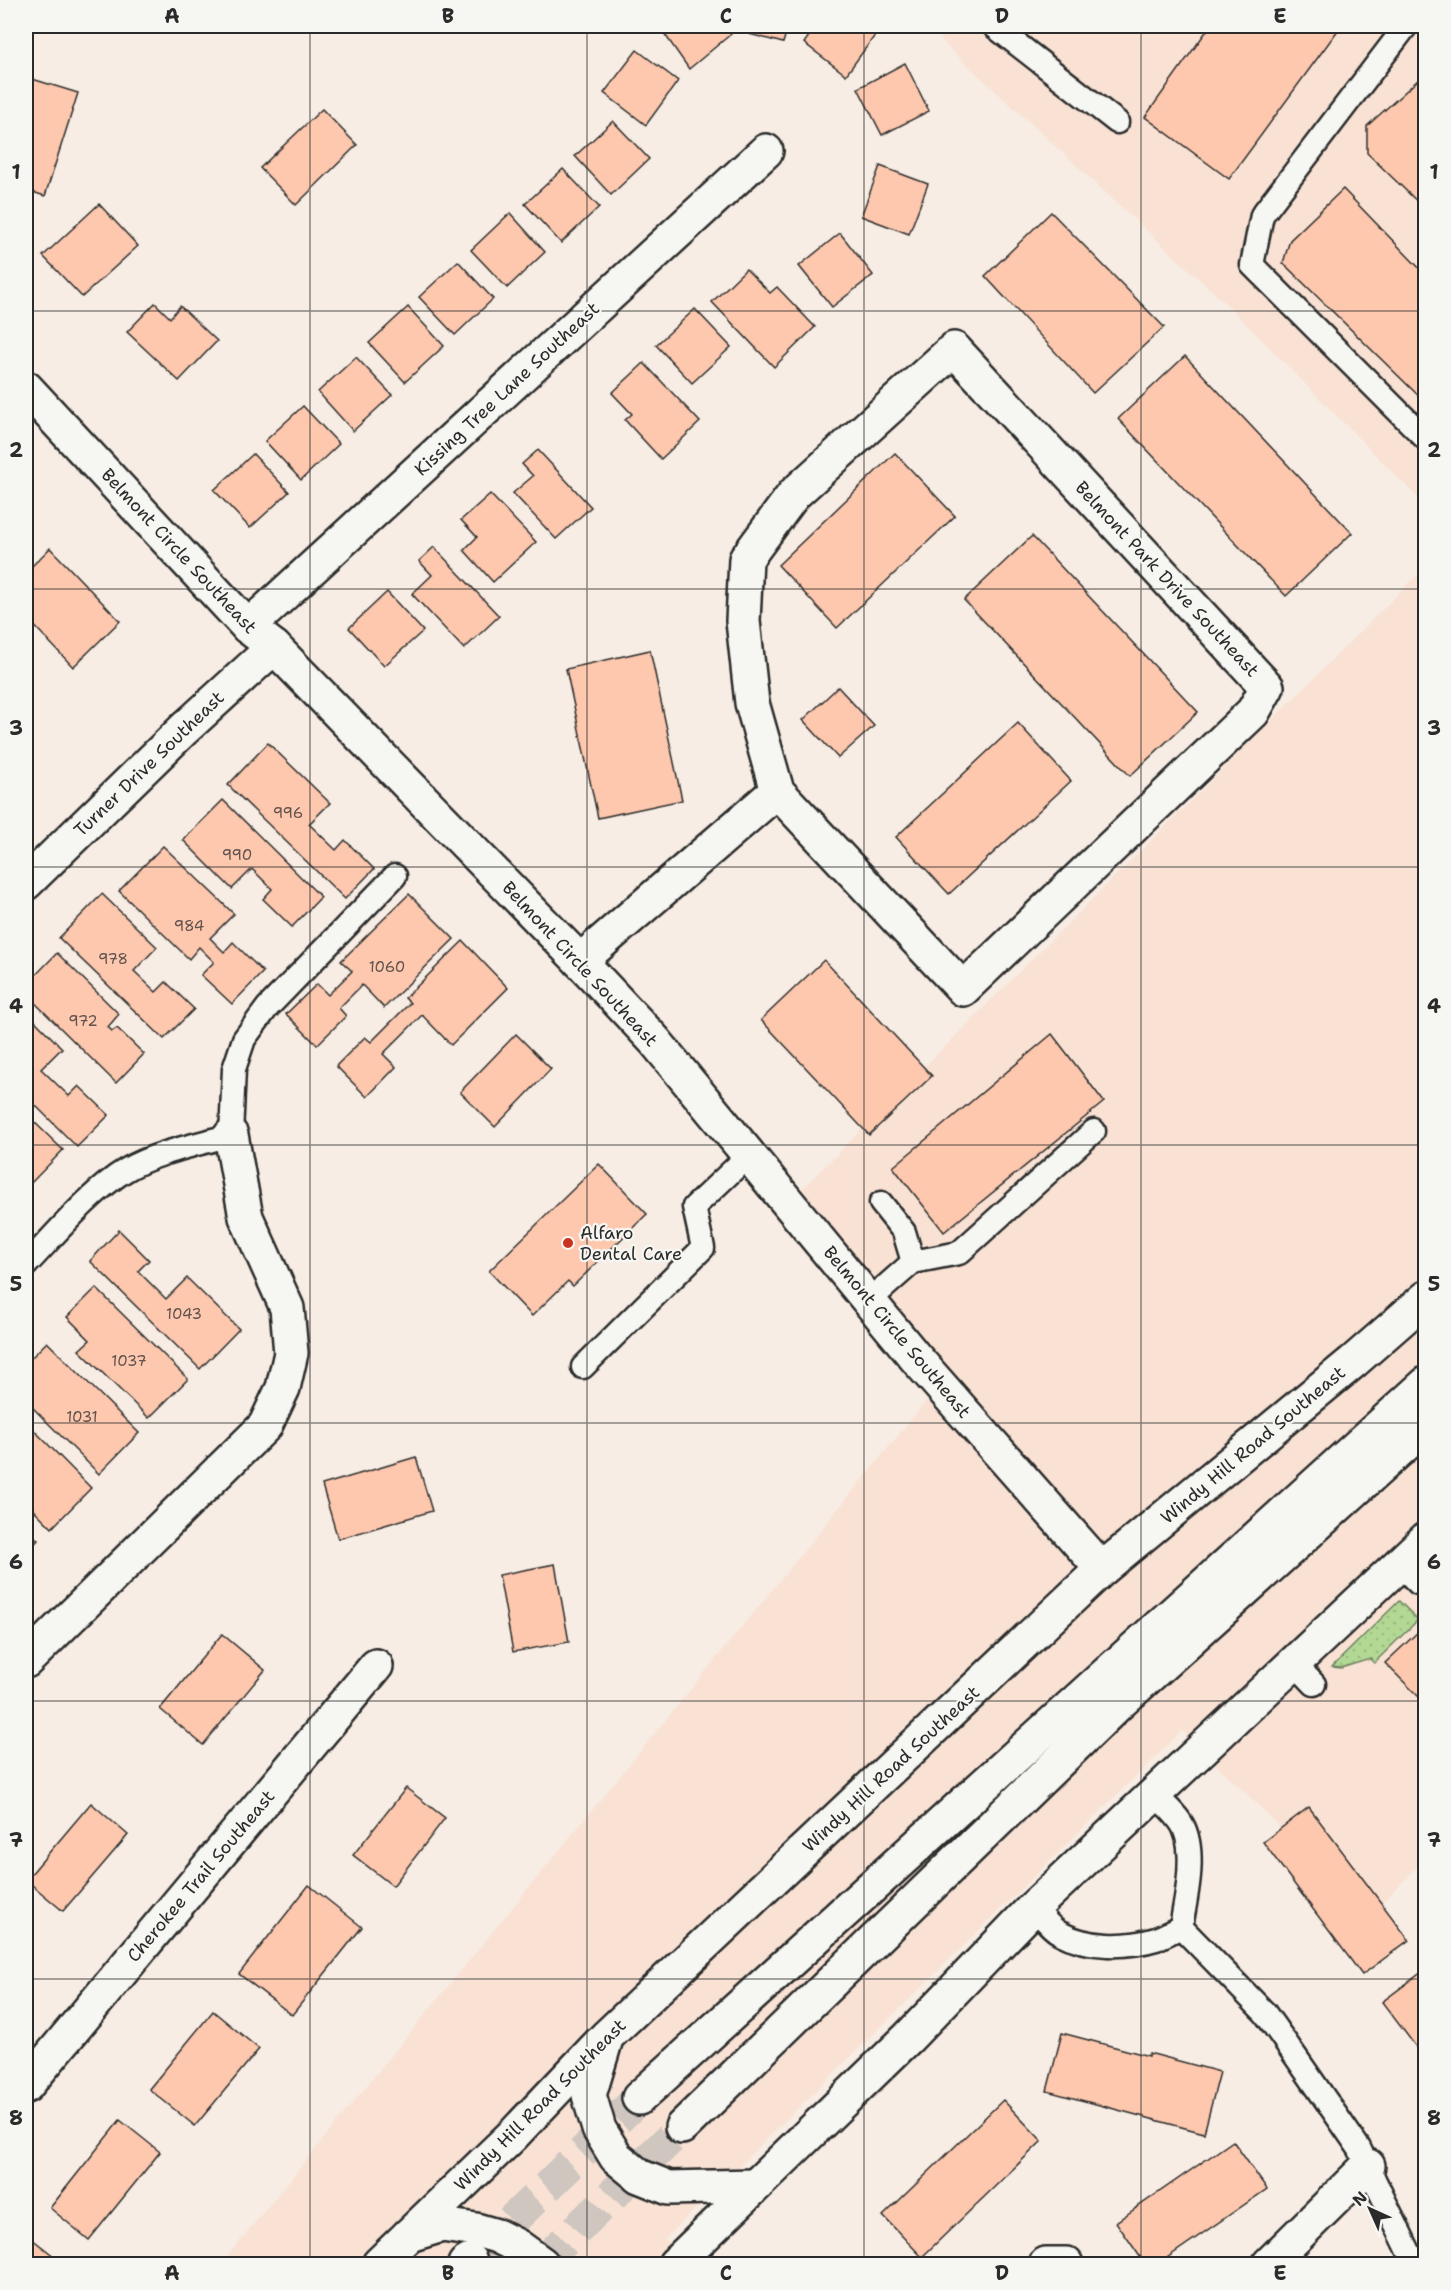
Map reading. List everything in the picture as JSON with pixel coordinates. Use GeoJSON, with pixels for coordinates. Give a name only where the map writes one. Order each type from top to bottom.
{"type":"FeatureCollection","features":[{"type":"Feature","properties":{"kind":"street","name":"Kissing Tree Lane Southeast"},"geometry":{"type":"LineString","coordinates":[[248,627],[766,151]]}},
{"type":"Feature","properties":{"kind":"street","name":"Belmont Park Drive Southeast"},"geometry":{"type":"LineString","coordinates":[[954,349],[1267,687],[1253,712],[963,988],[777,792],[752,703],[743,621],[746,559],[794,494],[954,349]]}},
{"type":"Feature","properties":{"kind":"street","name":"Belmont Circle Southeast"},"geometry":{"type":"LineString","coordinates":[[26,388],[248,627],[274,647],[655,1041],[915,1357],[1102,1569]]}},
{"type":"Feature","properties":{"kind":"street","name":"Turner Drive Southeast"},"geometry":{"type":"LineString","coordinates":[[26,883],[183,730],[274,647]]}},
{"type":"Feature","properties":{"kind":"street"},"geometry":{"type":"LineString","coordinates":[[580,961],[777,792]]}},
{"type":"Feature","properties":{"kind":"street"},"geometry":{"type":"LineString","coordinates":[[26,1661],[265,1426],[283,1388],[291,1353],[287,1308],[246,1217],[231,1134]]}},
{"type":"Feature","properties":{"kind":"street","name":"Windy Hill Road Southeast"},"geometry":{"type":"LineString","coordinates":[[379,2265],[514,2134],[606,2037],[1102,1569],[1354,1361],[1425,1298]]}},
{"type":"Feature","properties":{"kind":"street"},"geometry":{"type":"LineString","coordinates":[[639,2098],[1425,1384]]}},
{"type":"Feature","properties":{"kind":"street"},"geometry":{"type":"LineString","coordinates":[[682,2127],[1116,1706],[1425,1426]]}},
{"type":"Feature","properties":{"kind":"street"},"geometry":{"type":"LineString","coordinates":[[675,2265],[908,2038],[1034,1907],[1153,1793],[1304,1673],[1408,1573],[1425,1539]]}},
{"type":"Feature","properties":{"kind":"street","name":"Cherokee Trail Southeast"},"geometry":{"type":"LineString","coordinates":[[26,2086],[376,1666]]}},
{"type":"Feature","properties":{"kind":"street"},"geometry":{"type":"LineString","coordinates":[[606,2037],[590,2095],[598,2129],[616,2157],[639,2176],[669,2188],[754,2186]]}},
{"type":"Feature","properties":{"kind":"street"},"geometry":{"type":"LineString","coordinates":[[1269,2265],[1368,2166]]}},
{"type":"Feature","properties":{"kind":"street"},"geometry":{"type":"LineString","coordinates":[[409,2235],[442,2225],[476,2230],[497,2236],[517,2246],[542,2265]]}},
{"type":"Feature","properties":{"kind":"street"},"geometry":{"type":"LineString","coordinates":[[1046,2265],[1066,2265]]}},
{"type":"Feature","properties":{"kind":"lane"},"geometry":{"type":"LineString","coordinates":[[994,26],[1117,122]]}},
{"type":"Feature","properties":{"kind":"lane"},"geometry":{"type":"LineString","coordinates":[[1406,26],[1262,215],[1252,266],[1425,439]]}},
{"type":"Feature","properties":{"kind":"lane"},"geometry":{"type":"LineString","coordinates":[[26,1265],[100,1189],[127,1169],[169,1152],[231,1134],[234,1069],[244,1039],[267,1008],[395,876]]}},
{"type":"Feature","properties":{"kind":"lane"},"geometry":{"type":"LineString","coordinates":[[870,1300],[913,1262],[959,1253],[1094,1131]]}},
{"type":"Feature","properties":{"kind":"lane"},"geometry":{"type":"LineString","coordinates":[[583,1367],[703,1248],[694,1207],[749,1155]]}},
{"type":"Feature","properties":{"kind":"lane"},"geometry":{"type":"LineString","coordinates":[[881,1203],[904,1232],[913,1262]]}},
{"type":"Feature","properties":{"kind":"lane"},"geometry":{"type":"LineString","coordinates":[[1153,1793],[1184,1827],[1190,1850],[1181,1927]]}},
{"type":"Feature","properties":{"kind":"lane"},"geometry":{"type":"LineString","coordinates":[[1034,1907],[1058,1932],[1078,1941],[1098,1944],[1123,1945],[1157,1939],[1181,1927]]}},
{"type":"Feature","properties":{"kind":"lane"},"geometry":{"type":"LineString","coordinates":[[1181,1927],[1265,2013],[1359,2148],[1415,2265]]}},
{"type":"Feature","properties":{"kind":"shaded area"},"geometry":{"type":"Polygon","coordinates":[[[928,26],[1425,26],[1425,505],[1225,303],[950,49],[928,26]]]}},
{"type":"Feature","properties":{"kind":"shaded area"},"geometry":{"type":"Polygon","coordinates":[[[1425,567],[1425,1859],[1370,1915],[1182,1731],[665,2239],[691,2264],[221,2264],[928,1399],[774,1217],[1425,567]]]}},
{"type":"Feature","properties":{"kind":"green space"},"geometry":{"type":"Polygon","coordinates":[[[1399,1601],[1418,1620],[1374,1663],[1370,1659],[1341,1668],[1332,1667],[1399,1601]]]}},
{"type":"Feature","properties":{"kind":"building"},"geometry":{"type":"Polygon","coordinates":[[[659,26],[724,26],[731,34],[689,69],[659,26]]]}},
{"type":"Feature","properties":{"kind":"building"},"geometry":{"type":"Polygon","coordinates":[[[751,26],[788,26],[783,43],[749,34],[751,26]]]}},
{"type":"Feature","properties":{"kind":"building"},"geometry":{"type":"Polygon","coordinates":[[[816,26],[873,26],[879,30],[846,75],[804,43],[816,26]]]}},
{"type":"Feature","properties":{"kind":"building"},"geometry":{"type":"Polygon","coordinates":[[[1210,26],[1341,26],[1229,179],[1145,117],[1210,26]]]}},
{"type":"Feature","properties":{"kind":"building"},"geometry":{"type":"Polygon","coordinates":[[[637,50],[678,81],[646,125],[604,93],[637,50]]]}},
{"type":"Feature","properties":{"kind":"building"},"geometry":{"type":"Polygon","coordinates":[[[905,63],[929,111],[882,135],[858,88],[905,63]]]}},
{"type":"Feature","properties":{"kind":"building"},"geometry":{"type":"Polygon","coordinates":[[[29,78],[78,93],[45,196],[26,190],[26,89],[29,78]]]}},
{"type":"Feature","properties":{"kind":"building"},"geometry":{"type":"Polygon","coordinates":[[[1418,80],[1426,88],[1426,210],[1367,153],[1367,126],[1418,80]]]}},
{"type":"Feature","properties":{"kind":"building"},"geometry":{"type":"Polygon","coordinates":[[[322,109],[357,145],[296,205],[260,168],[322,109]]]}},
{"type":"Feature","properties":{"kind":"building"},"geometry":{"type":"Polygon","coordinates":[[[613,121],[649,159],[611,195],[575,156],[613,121]]]}},
{"type":"Feature","properties":{"kind":"building"},"geometry":{"type":"Polygon","coordinates":[[[880,166],[928,184],[909,234],[861,216],[880,166]]]}},
{"type":"Feature","properties":{"kind":"building"},"geometry":{"type":"Polygon","coordinates":[[[563,169],[599,207],[561,243],[525,204],[563,169]]]}},
{"type":"Feature","properties":{"kind":"building"},"geometry":{"type":"Polygon","coordinates":[[[1343,189],[1426,275],[1426,403],[1283,263],[1290,240],[1343,189]]]}},
{"type":"Feature","properties":{"kind":"building"},"geometry":{"type":"Polygon","coordinates":[[[99,204],[138,246],[82,297],[43,256],[99,204]]]}},
{"type":"Feature","properties":{"kind":"building"},"geometry":{"type":"Polygon","coordinates":[[[1051,212],[1164,327],[1093,393],[985,276],[1051,212]]]}},
{"type":"Feature","properties":{"kind":"building"},"geometry":{"type":"Polygon","coordinates":[[[510,213],[545,252],[507,288],[471,250],[510,213]]]}},
{"type":"Feature","properties":{"kind":"building"},"geometry":{"type":"Polygon","coordinates":[[[840,233],[873,275],[832,307],[799,266],[840,233]]]}},
{"type":"Feature","properties":{"kind":"building"},"geometry":{"type":"Polygon","coordinates":[[[458,261],[493,299],[455,335],[419,297],[458,261]]]}},
{"type":"Feature","properties":{"kind":"building"},"geometry":{"type":"Polygon","coordinates":[[[746,269],[770,293],[777,287],[815,327],[774,367],[712,302],[746,269]]]}},
{"type":"Feature","properties":{"kind":"building"},"geometry":{"type":"Polygon","coordinates":[[[155,303],[170,318],[180,306],[217,341],[179,381],[127,332],[155,303]]]}},
{"type":"Feature","properties":{"kind":"building"},"geometry":{"type":"Polygon","coordinates":[[[408,307],[444,346],[405,382],[369,343],[408,307]]]}},
{"type":"Feature","properties":{"kind":"building"},"geometry":{"type":"Polygon","coordinates":[[[695,309],[731,347],[692,383],[656,345],[695,309]]]}},
{"type":"Feature","properties":{"kind":"building"},"geometry":{"type":"Polygon","coordinates":[[[1185,356],[1352,533],[1286,596],[1118,419],[1185,356]]]}},
{"type":"Feature","properties":{"kind":"building"},"geometry":{"type":"Polygon","coordinates":[[[356,357],[392,395],[353,431],[318,392],[356,357]]]}},
{"type":"Feature","properties":{"kind":"building"},"geometry":{"type":"Polygon","coordinates":[[[644,363],[700,422],[661,459],[625,420],[632,414],[612,393],[644,363]]]}},
{"type":"Feature","properties":{"kind":"building"},"geometry":{"type":"Polygon","coordinates":[[[303,406],[339,444],[301,480],[265,441],[303,406]]]}},
{"type":"Feature","properties":{"kind":"building"},"geometry":{"type":"Polygon","coordinates":[[[538,450],[591,507],[556,539],[513,493],[533,476],[522,464],[538,450]]]}},
{"type":"Feature","properties":{"kind":"building"},"geometry":{"type":"Polygon","coordinates":[[[895,453],[955,516],[837,628],[778,565],[895,453]]]}},
{"type":"Feature","properties":{"kind":"building"},"geometry":{"type":"Polygon","coordinates":[[[253,454],[289,492],[250,528],[214,490],[253,454]]]}},
{"type":"Feature","properties":{"kind":"building"},"geometry":{"type":"Polygon","coordinates":[[[490,494],[536,542],[493,582],[464,550],[477,537],[461,520],[490,494]]]}},
{"type":"Feature","properties":{"kind":"building"},"geometry":{"type":"Polygon","coordinates":[[[1032,536],[1198,712],[1130,776],[964,600],[1032,536]]]}},
{"type":"Feature","properties":{"kind":"building"},"geometry":{"type":"Polygon","coordinates":[[[434,547],[499,616],[464,649],[412,594],[432,575],[419,561],[434,547]]]}},
{"type":"Feature","properties":{"kind":"building"},"geometry":{"type":"Polygon","coordinates":[[[50,548],[120,621],[73,667],[26,617],[26,572],[50,548]]]}},
{"type":"Feature","properties":{"kind":"building"},"geometry":{"type":"Polygon","coordinates":[[[387,592],[423,631],[384,666],[349,628],[387,592]]]}},
{"type":"Feature","properties":{"kind":"building"},"geometry":{"type":"Polygon","coordinates":[[[650,650],[682,800],[598,818],[566,669],[650,650]]]}},
{"type":"Feature","properties":{"kind":"building"},"geometry":{"type":"Polygon","coordinates":[[[838,687],[874,726],[838,758],[803,720],[838,687]]]}},
{"type":"Feature","properties":{"kind":"building"},"geometry":{"type":"Polygon","coordinates":[[[1018,723],[1071,781],[949,894],[896,837],[1018,723]]]}},
{"type":"Feature","properties":{"kind":"building"},"geometry":{"type":"Polygon","coordinates":[[[268,743],[330,803],[309,824],[336,850],[345,840],[374,869],[345,899],[228,785],[268,743]]]}},
{"type":"Feature","properties":{"kind":"building"},"geometry":{"type":"Polygon","coordinates":[[[223,800],[321,897],[292,927],[263,899],[272,889],[252,869],[232,889],[183,840],[223,800]]]}},
{"type":"Feature","properties":{"kind":"building"},"geometry":{"type":"Polygon","coordinates":[[[163,846],[234,914],[210,938],[224,952],[233,942],[263,972],[232,1004],[201,975],[214,962],[199,947],[189,959],[119,891],[163,846]]]}},
{"type":"Feature","properties":{"kind":"building"},"geometry":{"type":"Polygon","coordinates":[[[102,894],[157,947],[134,971],[156,992],[166,982],[194,1009],[164,1039],[59,938],[102,894]]]}},
{"type":"Feature","properties":{"kind":"building"},"geometry":{"type":"Polygon","coordinates":[[[409,894],[454,939],[384,1008],[362,985],[339,1008],[346,1016],[317,1045],[286,1014],[317,984],[328,995],[352,971],[341,961],[409,894]]]}},
{"type":"Feature","properties":{"kind":"building"},"geometry":{"type":"Polygon","coordinates":[[[463,941],[508,988],[451,1045],[422,1015],[383,1054],[396,1067],[367,1097],[336,1066],[365,1037],[371,1042],[410,1003],[405,998],[463,941]]]}},
{"type":"Feature","properties":{"kind":"building"},"geometry":{"type":"Polygon","coordinates":[[[57,953],[119,1014],[108,1027],[112,1031],[117,1028],[144,1054],[116,1083],[26,994],[26,985],[57,953]]]}},
{"type":"Feature","properties":{"kind":"building"},"geometry":{"type":"Polygon","coordinates":[[[824,960],[932,1076],[869,1135],[761,1020],[824,960]]]}},
{"type":"Feature","properties":{"kind":"building"},"geometry":{"type":"Polygon","coordinates":[[[26,1012],[62,1048],[41,1069],[69,1096],[79,1086],[109,1115],[77,1147],[26,1096],[26,1012]]]}},
{"type":"Feature","properties":{"kind":"building"},"geometry":{"type":"Polygon","coordinates":[[[516,1034],[551,1069],[495,1127],[460,1092],[516,1034]]]}},
{"type":"Feature","properties":{"kind":"building"},"geometry":{"type":"Polygon","coordinates":[[[1052,1034],[1104,1102],[944,1232],[893,1167],[1052,1034]]]}},
{"type":"Feature","properties":{"kind":"building"},"geometry":{"type":"Polygon","coordinates":[[[26,1114],[63,1150],[31,1183],[26,1178],[26,1114]]]}},
{"type":"Feature","properties":{"kind":"building","name":"Alfaro Dental Care"},"geometry":{"type":"Polygon","coordinates":[[[599,1164],[647,1214],[573,1286],[568,1281],[532,1316],[489,1271],[599,1164]]]}},
{"type":"Feature","properties":{"kind":"building"},"geometry":{"type":"Polygon","coordinates":[[[119,1230],[149,1260],[138,1271],[166,1299],[187,1278],[239,1329],[200,1369],[90,1261],[119,1230]]]}},
{"type":"Feature","properties":{"kind":"building"},"geometry":{"type":"Polygon","coordinates":[[[96,1288],[188,1379],[149,1418],[79,1350],[90,1340],[67,1317],[96,1288]]]}},
{"type":"Feature","properties":{"kind":"building"},"geometry":{"type":"Polygon","coordinates":[[[47,1342],[139,1433],[99,1474],[26,1401],[26,1363],[47,1342]]]}},
{"type":"Feature","properties":{"kind":"building"},"geometry":{"type":"Polygon","coordinates":[[[26,1422],[91,1488],[52,1528],[26,1502],[26,1422]]]}},
{"type":"Feature","properties":{"kind":"building"},"geometry":{"type":"Polygon","coordinates":[[[416,1457],[432,1511],[338,1539],[322,1485],[416,1457]]]}},
{"type":"Feature","properties":{"kind":"building"},"geometry":{"type":"Polygon","coordinates":[[[26,1528],[38,1540],[26,1553],[26,1528]]]}},
{"type":"Feature","properties":{"kind":"building"},"geometry":{"type":"Polygon","coordinates":[[[555,1564],[569,1642],[513,1652],[499,1575],[555,1564]]]}},
{"type":"Feature","properties":{"kind":"building"},"geometry":{"type":"Polygon","coordinates":[[[1419,1631],[1426,1638],[1426,1704],[1385,1663],[1419,1631]]]}},
{"type":"Feature","properties":{"kind":"building"},"geometry":{"type":"Polygon","coordinates":[[[222,1634],[265,1670],[203,1745],[160,1709],[222,1634]]]}},
{"type":"Feature","properties":{"kind":"building"},"geometry":{"type":"Polygon","coordinates":[[[406,1788],[445,1818],[393,1886],[353,1855],[406,1788]]]}},
{"type":"Feature","properties":{"kind":"building"},"geometry":{"type":"Polygon","coordinates":[[[91,1803],[128,1835],[63,1911],[26,1880],[91,1803]]]}},
{"type":"Feature","properties":{"kind":"building"},"geometry":{"type":"Polygon","coordinates":[[[1309,1807],[1409,1940],[1362,1975],[1263,1842],[1309,1807]]]}},
{"type":"Feature","properties":{"kind":"building"},"geometry":{"type":"Polygon","coordinates":[[[309,1885],[362,1927],[292,2015],[239,1974],[309,1885]]]}},
{"type":"Feature","properties":{"kind":"building"},"geometry":{"type":"Polygon","coordinates":[[[1426,1969],[1426,2068],[1419,2059],[1423,2056],[1382,2002],[1426,1969]]]}},
{"type":"Feature","properties":{"kind":"building"},"geometry":{"type":"Polygon","coordinates":[[[213,2011],[259,2049],[195,2126],[149,2089],[213,2011]]]}},
{"type":"Feature","properties":{"kind":"building"},"geometry":{"type":"Polygon","coordinates":[[[1062,2033],[1220,2072],[1204,2133],[1047,2091],[1062,2033]]]}},
{"type":"Feature","properties":{"kind":"building"},"geometry":{"type":"Polygon","coordinates":[[[1003,2100],[1042,2141],[922,2257],[883,2216],[1003,2100]]]}},
{"type":"Feature","properties":{"kind":"building"},"geometry":{"type":"Polygon","coordinates":[[[120,2120],[160,2152],[89,2240],[50,2208],[120,2120]]]}},
{"type":"Feature","properties":{"kind":"building"},"geometry":{"type":"Polygon","coordinates":[[[1233,2141],[1267,2189],[1158,2264],[1145,2264],[1116,2222],[1233,2141]]]}},
{"type":"Feature","properties":{"kind":"building"},"geometry":{"type":"Polygon","coordinates":[[[27,2235],[64,2264],[26,2264],[27,2235]]]}},
{"type":"Feature","properties":{"kind":"tunnel"},"geometry":{"type":"LineString","coordinates":[[476,2255],[639,2098]]}},
{"type":"Feature","properties":{"kind":"tunnel"},"geometry":{"type":"LineString","coordinates":[[541,2264],[682,2127]]}},
{"type":"Feature","properties":{"kind":"place","name":"Alfaro Dental Care"},"geometry":{"type":"Point","coordinates":[568,1243]}}]}
